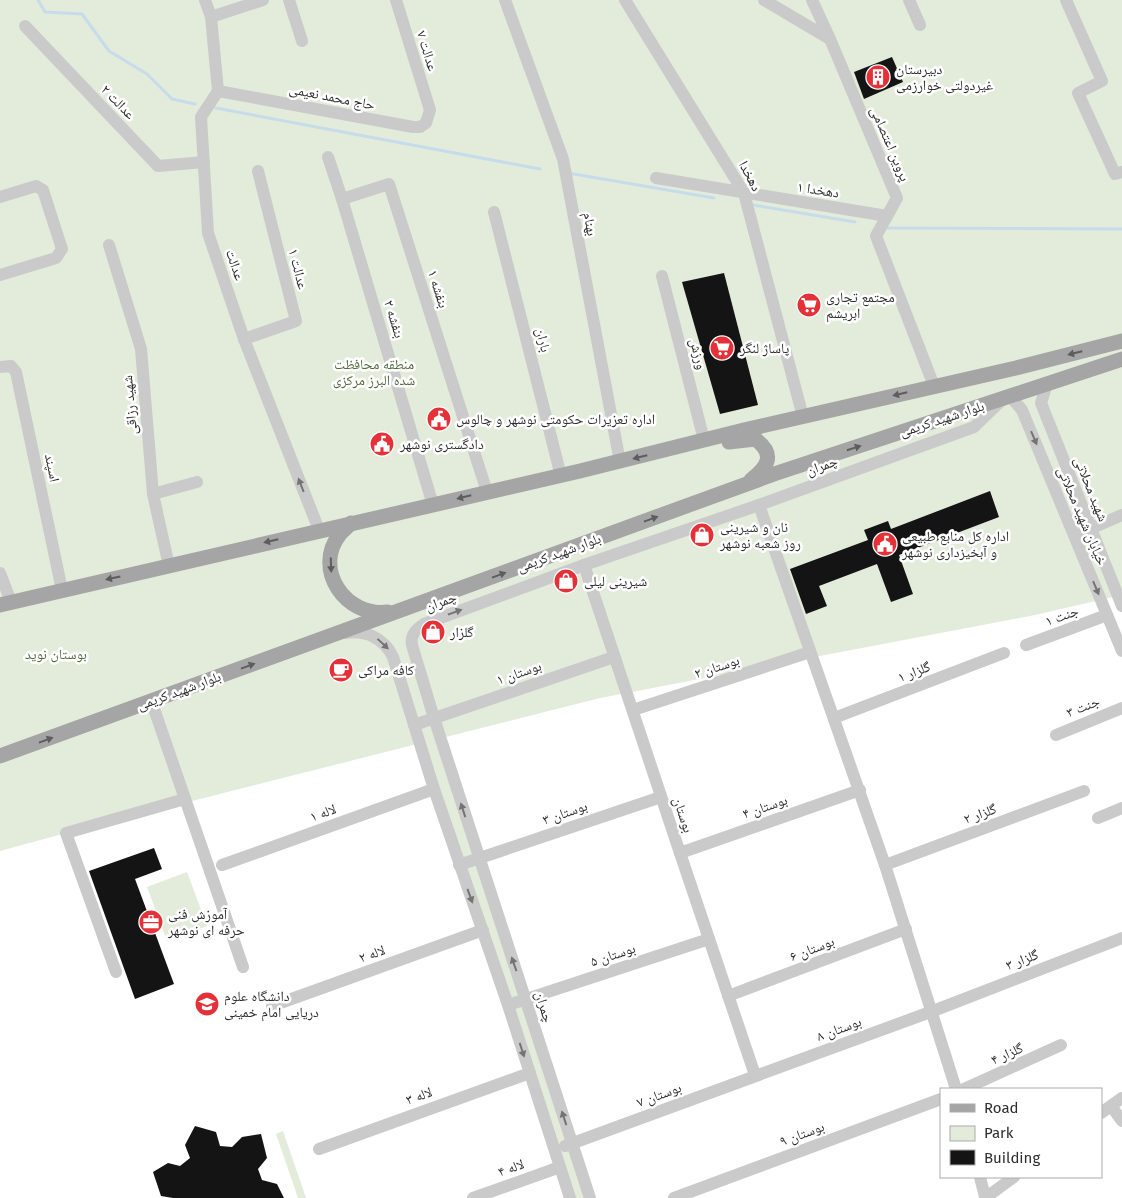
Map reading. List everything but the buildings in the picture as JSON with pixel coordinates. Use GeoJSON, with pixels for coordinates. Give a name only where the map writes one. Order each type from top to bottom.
{"type":"FeatureCollection","features":[{"type":"Feature","properties":{"kind":"main road"},"geometry":{"type":"LineString","coordinates":[[6,603],[562,476],[704,440],[1016,368],[1122,341]]}},
{"type":"Feature","properties":{"kind":"main road","name":"بلوار شهید کریمی"},"geometry":{"type":"LineString","coordinates":[[0,756],[744,486],[1122,359]]}},
{"type":"Feature","properties":{"kind":"main road"},"geometry":{"type":"LineString","coordinates":[[674,448],[698,450],[740,440],[755,439],[764,446],[767,454],[767,463],[761,472],[744,486]]}},
{"type":"Feature","properties":{"kind":"main road"},"geometry":{"type":"LineString","coordinates":[[352,523],[340,534],[332,548],[330,564],[333,580],[341,594],[353,605],[368,612],[384,613],[401,610]]}},
{"type":"Feature","properties":{"kind":"street"},"geometry":{"type":"LineString","coordinates":[[205,0],[211,17],[218,91]]}},
{"type":"Feature","properties":{"kind":"street"},"geometry":{"type":"LineString","coordinates":[[211,17],[263,0]]}},
{"type":"Feature","properties":{"kind":"street"},"geometry":{"type":"LineString","coordinates":[[289,0],[302,41]]}},
{"type":"Feature","properties":{"kind":"street","name":"۷ عدالت"},"geometry":{"type":"LineString","coordinates":[[396,0],[430,110]]}},
{"type":"Feature","properties":{"kind":"street","name":"بهنام"},"geometry":{"type":"LineString","coordinates":[[505,0],[563,159],[620,462]]}},
{"type":"Feature","properties":{"kind":"street","name":"دهخدا"},"geometry":{"type":"LineString","coordinates":[[625,0],[744,193],[803,417]]}},
{"type":"Feature","properties":{"kind":"street"},"geometry":{"type":"LineString","coordinates":[[764,0],[830,39]]}},
{"type":"Feature","properties":{"kind":"street"},"geometry":{"type":"LineString","coordinates":[[812,0],[830,39]]}},
{"type":"Feature","properties":{"kind":"street"},"geometry":{"type":"LineString","coordinates":[[909,0],[920,25]]}},
{"type":"Feature","properties":{"kind":"street"},"geometry":{"type":"LineString","coordinates":[[1066,0],[1102,82],[1078,93],[1115,174],[1122,172]]}},
{"type":"Feature","properties":{"kind":"street","name":"عدالت ۲"},"geometry":{"type":"LineString","coordinates":[[25,26],[158,166],[204,162]]}},
{"type":"Feature","properties":{"kind":"street","name":"پروین اعتصامی"},"geometry":{"type":"LineString","coordinates":[[830,39],[897,198],[876,236],[934,386]]}},
{"type":"Feature","properties":{"kind":"street","name":"حاج محمد نعیمی"},"geometry":{"type":"LineString","coordinates":[[218,91],[413,127],[420,127],[426,123],[430,110]]}},
{"type":"Feature","properties":{"kind":"street","name":"عدالت"},"geometry":{"type":"LineString","coordinates":[[218,91],[201,117],[208,233],[244,339],[319,530]]}},
{"type":"Feature","properties":{"kind":"street"},"geometry":{"type":"LineString","coordinates":[[328,157],[342,199]]}},
{"type":"Feature","properties":{"kind":"street","name":"عدالت ۱"},"geometry":{"type":"LineString","coordinates":[[244,339],[296,321],[258,171]]}},
{"type":"Feature","properties":{"kind":"street","name":"دهخدا ۱"},"geometry":{"type":"LineString","coordinates":[[656,178],[887,216]]}},
{"type":"Feature","properties":{"kind":"street","name":"بنفشه ۱"},"geometry":{"type":"LineString","coordinates":[[342,199],[389,184],[487,492]]}},
{"type":"Feature","properties":{"kind":"street"},"geometry":{"type":"LineString","coordinates":[[0,197],[36,186],[44,190],[62,249],[56,258],[0,275]]}},
{"type":"Feature","properties":{"kind":"street","name":"بنفشه ۲"},"geometry":{"type":"LineString","coordinates":[[342,199],[434,505]]}},
{"type":"Feature","properties":{"kind":"street","name":"باران"},"geometry":{"type":"LineString","coordinates":[[494,212],[562,476]]}},
{"type":"Feature","properties":{"kind":"street","name":"شهید رزاقی"},"geometry":{"type":"LineString","coordinates":[[109,245],[141,349],[153,494],[169,566]]}},
{"type":"Feature","properties":{"kind":"street","name":"ورزش"},"geometry":{"type":"LineString","coordinates":[[662,276],[704,440]]}},
{"type":"Feature","properties":{"kind":"street","name":"اسپند"},"geometry":{"type":"LineString","coordinates":[[0,367],[11,366],[16,372],[62,590]]}},
{"type":"Feature","properties":{"kind":"street","name":"شهید محلاتی"},"geometry":{"type":"LineString","coordinates":[[1047,384],[1041,403],[1122,606]]}},
{"type":"Feature","properties":{"kind":"street","name":"خیابان شهید محلاتی"},"geometry":{"type":"LineString","coordinates":[[1006,398],[1022,410],[1107,615],[1117,625],[1122,651]]}},
{"type":"Feature","properties":{"kind":"street","name":"چمران"},"geometry":{"type":"LineString","coordinates":[[590,1198],[434,718],[412,646],[412,637],[415,630],[424,624],[584,565],[759,505],[974,427],[1006,398]]}},
{"type":"Feature","properties":{"kind":"street"},"geometry":{"type":"LineString","coordinates":[[1052,482],[1070,475]]}},
{"type":"Feature","properties":{"kind":"street"},"geometry":{"type":"LineString","coordinates":[[153,494],[197,482]]}},
{"type":"Feature","properties":{"kind":"street"},"geometry":{"type":"LineString","coordinates":[[759,505],[860,790],[933,1011],[956,1088]]}},
{"type":"Feature","properties":{"kind":"street"},"geometry":{"type":"LineString","coordinates":[[1074,535],[1122,515]]}},
{"type":"Feature","properties":{"kind":"street","name":"بوستان"},"geometry":{"type":"LineString","coordinates":[[584,565],[756,1075]]}},
{"type":"Feature","properties":{"kind":"street"},"geometry":{"type":"LineString","coordinates":[[0,573],[6,603]]}},
{"type":"Feature","properties":{"kind":"street","name":"جنت ۱"},"geometry":{"type":"LineString","coordinates":[[1026,645],[1107,615]]}},
{"type":"Feature","properties":{"kind":"street"},"geometry":{"type":"LineString","coordinates":[[338,634],[362,632],[380,641],[388,648],[393,657],[434,789],[508,1005],[570,1198]]}},
{"type":"Feature","properties":{"kind":"street","name":"بوستان ۲"},"geometry":{"type":"LineString","coordinates":[[633,710],[810,652]]}},
{"type":"Feature","properties":{"kind":"street","name":"گلزار ۱"},"geometry":{"type":"LineString","coordinates":[[834,718],[1004,653]]}},
{"type":"Feature","properties":{"kind":"street","name":"بوستان ۱"},"geometry":{"type":"LineString","coordinates":[[414,725],[614,657]]}},
{"type":"Feature","properties":{"kind":"street"},"geometry":{"type":"LineString","coordinates":[[151,700],[243,967]]}},
{"type":"Feature","properties":{"kind":"street","name":"جنت ۳"},"geometry":{"type":"LineString","coordinates":[[1056,735],[1122,708]]}},
{"type":"Feature","properties":{"kind":"street","name":"لاله ۱"},"geometry":{"type":"LineString","coordinates":[[222,865],[434,789]]}},
{"type":"Feature","properties":{"kind":"street","name":"بوستان ۴"},"geometry":{"type":"LineString","coordinates":[[680,853],[860,790]]}},
{"type":"Feature","properties":{"kind":"street","name":"گلزار ۲"},"geometry":{"type":"LineString","coordinates":[[885,865],[1084,791]]}},
{"type":"Feature","properties":{"kind":"street","name":"بوستان ۳"},"geometry":{"type":"LineString","coordinates":[[459,865],[661,797]]}},
{"type":"Feature","properties":{"kind":"street"},"geometry":{"type":"LineString","coordinates":[[116,972],[66,833],[186,799]]}},
{"type":"Feature","properties":{"kind":"street"},"geometry":{"type":"LineString","coordinates":[[1098,818],[1122,808]]}},
{"type":"Feature","properties":{"kind":"street","name":"بوستان ۶"},"geometry":{"type":"LineString","coordinates":[[728,996],[906,929]]}},
{"type":"Feature","properties":{"kind":"street","name":"لاله ۲"},"geometry":{"type":"LineString","coordinates":[[272,1006],[483,930]]}},
{"type":"Feature","properties":{"kind":"street","name":"گلزار ۳"},"geometry":{"type":"LineString","coordinates":[[933,1011],[1122,938]]}},
{"type":"Feature","properties":{"kind":"street","name":"بوستان ۵"},"geometry":{"type":"LineString","coordinates":[[508,1005],[709,939]]}},
{"type":"Feature","properties":{"kind":"street","name":"بوستان ۸"},"geometry":{"type":"LineString","coordinates":[[756,1075],[933,1011]]}},
{"type":"Feature","properties":{"kind":"street","name":"گلزار ۴"},"geometry":{"type":"LineString","coordinates":[[966,1088],[1061,1045]]}},
{"type":"Feature","properties":{"kind":"street","name":"لاله ۳"},"geometry":{"type":"LineString","coordinates":[[319,1148],[530,1073]]}},
{"type":"Feature","properties":{"kind":"street","name":"بوستان ۷"},"geometry":{"type":"LineString","coordinates":[[554,1150],[756,1075]]}},
{"type":"Feature","properties":{"kind":"street"},"geometry":{"type":"LineString","coordinates":[[1102,1112],[1122,1098]]}},
{"type":"Feature","properties":{"kind":"street","name":"بوستان ۹"},"geometry":{"type":"LineString","coordinates":[[674,1198],[940,1099]]}},
{"type":"Feature","properties":{"kind":"street"},"geometry":{"type":"LineString","coordinates":[[1111,1106],[1122,1120]]}},
{"type":"Feature","properties":{"kind":"street","name":"لاله ۴"},"geometry":{"type":"LineString","coordinates":[[473,1198],[560,1167]]}},
{"type":"Feature","properties":{"kind":"street"},"geometry":{"type":"LineString","coordinates":[[980,1178],[985,1198],[1013,1178]]}},
{"type":"Feature","properties":{"kind":"green space","name":"منطقه محافظت شده البرز مرکزی"},"geometry":{"type":"Polygon","coordinates":[[[0,0],[1122,0],[1122,595],[1035,615],[600,698],[438,739],[477,858],[459,864],[421,743],[0,851],[0,0]]]}},
{"type":"Feature","properties":{"kind":"green space"},"geometry":{"type":"Polygon","coordinates":[[[477,860],[524,998],[508,1003],[460,866],[477,860]]]}},
{"type":"Feature","properties":{"kind":"green space"},"geometry":{"type":"Polygon","coordinates":[[[187,872],[207,926],[167,941],[147,887],[187,872]]]}},
{"type":"Feature","properties":{"kind":"green space"},"geometry":{"type":"Polygon","coordinates":[[[525,1000],[571,1143],[555,1149],[509,1006],[525,1000]]]}},
{"type":"Feature","properties":{"kind":"green space"},"geometry":{"type":"Polygon","coordinates":[[[283,1131],[306,1198],[298,1198],[276,1134],[283,1131]]]}},
{"type":"Feature","properties":{"kind":"green space"},"geometry":{"type":"Polygon","coordinates":[[[572,1144],[589,1198],[571,1198],[556,1151],[572,1144]]]}},
{"type":"Feature","properties":{"kind":"waterway"},"geometry":{"type":"LineString","coordinates":[[38,0],[45,12],[82,14],[109,51],[147,74],[172,99],[195,104]]}},
{"type":"Feature","properties":{"kind":"waterway"},"geometry":{"type":"LineString","coordinates":[[216,108],[540,169]]}},
{"type":"Feature","properties":{"kind":"waterway"},"geometry":{"type":"LineString","coordinates":[[568,173],[714,198]]}},
{"type":"Feature","properties":{"kind":"waterway"},"geometry":{"type":"LineString","coordinates":[[753,205],[855,222]]}},
{"type":"Feature","properties":{"kind":"waterway"},"geometry":{"type":"LineString","coordinates":[[886,228],[1122,229]]}},
{"type":"Feature","properties":{"kind":"place","name":"دبیرستان غیردولتی خوارزمی"},"geometry":{"type":"Point","coordinates":[878,77]}},
{"type":"Feature","properties":{"kind":"place","name":"مجتمع تجاری ابریشم"},"geometry":{"type":"Point","coordinates":[809,305]}},
{"type":"Feature","properties":{"kind":"place","name":"پاساژ لنگر"},"geometry":{"type":"Point","coordinates":[722,348]}},
{"type":"Feature","properties":{"kind":"place","name":"اداره تعزیرات حکومتی نوشهر و چالوس"},"geometry":{"type":"Point","coordinates":[439,419]}},
{"type":"Feature","properties":{"kind":"place","name":"دادگستری نوشهر"},"geometry":{"type":"Point","coordinates":[382,444]}},
{"type":"Feature","properties":{"kind":"place","name":"نان و شیرینی روز شعبه نوشهر"},"geometry":{"type":"Point","coordinates":[702,535]}},
{"type":"Feature","properties":{"kind":"place","name":"اداره كل منابع طبيعی و آبخيزداری نوشهر"},"geometry":{"type":"Point","coordinates":[885,544]}},
{"type":"Feature","properties":{"kind":"place","name":"شیرینی لیلی"},"geometry":{"type":"Point","coordinates":[566,581]}},
{"type":"Feature","properties":{"kind":"place","name":"گلزار"},"geometry":{"type":"Point","coordinates":[433,632]}},
{"type":"Feature","properties":{"kind":"place","name":"کافه مراکی"},"geometry":{"type":"Point","coordinates":[341,670]}},
{"type":"Feature","properties":{"kind":"place","name":"آموزش فنی حرفه ای نوشهر"},"geometry":{"type":"Point","coordinates":[151,922]}},
{"type":"Feature","properties":{"kind":"place","name":"دانشگاه علوم دریایی امام خمینی"},"geometry":{"type":"Point","coordinates":[207,1004]}},
{"type":"Feature","properties":{"kind":"park label","name":"بوستان نوید"},"geometry":{"type":"Point","coordinates":[56,654]}}]}
